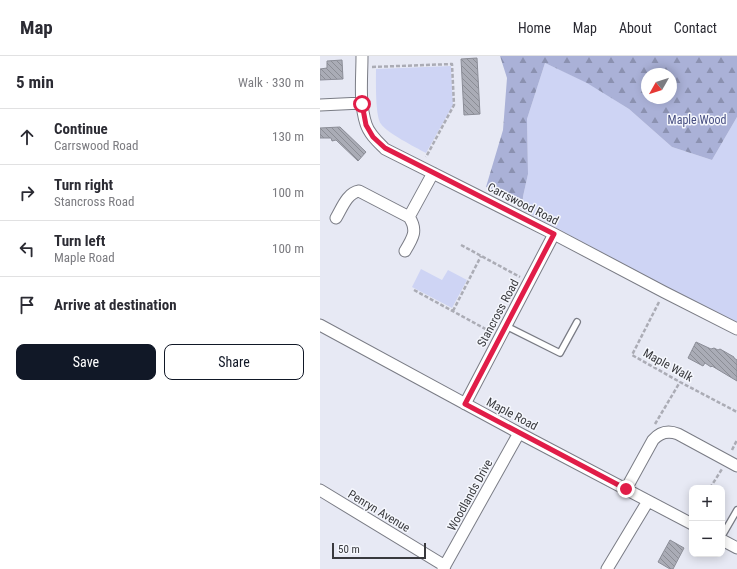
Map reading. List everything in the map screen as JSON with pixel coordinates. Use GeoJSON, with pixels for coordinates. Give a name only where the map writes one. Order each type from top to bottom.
{"type":"FeatureCollection","features":[{"type":"Feature","properties":{"kind":"street","name":"Carrswood Road"},"geometry":{"type":"LineString","coordinates":[[362,62],[362,104],[366,125],[373,137],[385,148],[554,234],[737,330]]}},
{"type":"Feature","properties":{"kind":"street"},"geometry":{"type":"LineString","coordinates":[[320,104],[362,104]]}},
{"type":"Feature","properties":{"kind":"street"},"geometry":{"type":"LineString","coordinates":[[409,217],[433,173]]}},
{"type":"Feature","properties":{"kind":"street"},"geometry":{"type":"LineString","coordinates":[[336,218],[348,197],[360,191],[409,217],[413,224],[414,230],[413,238],[405,251]]}},
{"type":"Feature","properties":{"kind":"street","name":"Stancross Road"},"geometry":{"type":"LineString","coordinates":[[465,404],[554,234]]}},
{"type":"Feature","properties":{"kind":"street","name":"Maple Road"},"geometry":{"type":"LineString","coordinates":[[320,325],[519,433],[689,522]]}},
{"type":"Feature","properties":{"kind":"street"},"geometry":{"type":"LineString","coordinates":[[626,489],[653,440],[659,435],[669,431],[737,466]]}},
{"type":"Feature","properties":{"kind":"street","name":"Woodlands Drive"},"geometry":{"type":"LineString","coordinates":[[444,567],[519,433]]}},
{"type":"Feature","properties":{"kind":"street","name":"Penryn Avenue"},"geometry":{"type":"LineString","coordinates":[[320,491],[444,567]]}},
{"type":"Feature","properties":{"kind":"street"},"geometry":{"type":"LineString","coordinates":[[607,569],[648,501]]}},
{"type":"Feature","properties":{"kind":"street"},"geometry":{"type":"LineString","coordinates":[[725,542],[737,548]]}},
{"type":"Feature","properties":{"kind":"lane"},"geometry":{"type":"LineString","coordinates":[[506,326],[560,353],[577,322]]}},
{"type":"Feature","properties":{"kind":"lane"},"geometry":{"type":"LineString","coordinates":[[725,531],[737,510]]}},
{"type":"Feature","properties":{"kind":"path"},"geometry":{"type":"LineString","coordinates":[[362,62],[452,64],[454,105],[420,167]]}},
{"type":"Feature","properties":{"kind":"path"},"geometry":{"type":"LineString","coordinates":[[461,245],[529,282]]}},
{"type":"Feature","properties":{"kind":"path"},"geometry":{"type":"LineString","coordinates":[[453,311],[480,256]]}},
{"type":"Feature","properties":{"kind":"path"},"geometry":{"type":"LineString","coordinates":[[414,290],[500,337]]}},
{"type":"Feature","properties":{"kind":"path","name":"Maple Walk"},"geometry":{"type":"LineString","coordinates":[[664,292],[632,354],[680,382],[737,412]]}},
{"type":"Feature","properties":{"kind":"path"},"geometry":{"type":"LineString","coordinates":[[659,435],[653,427],[680,382]]}},
{"type":"Feature","properties":{"kind":"shaded area"},"geometry":{"type":"Polygon","coordinates":[[[545,63],[588,83],[629,109],[672,147],[712,160],[737,117],[737,325],[519,208],[528,174],[527,119],[545,63]]]}},
{"type":"Feature","properties":{"kind":"shaded area"},"geometry":{"type":"Polygon","coordinates":[[[451,66],[453,105],[426,153],[395,136],[384,128],[379,120],[378,114],[376,69],[451,66]]]}},
{"type":"Feature","properties":{"kind":"shaded area"},"geometry":{"type":"Polygon","coordinates":[[[421,269],[442,280],[448,270],[467,280],[452,308],[412,287],[421,269]]]}},
{"type":"Feature","properties":{"kind":"green space","name":"Maple Wood"},"geometry":{"type":"Polygon","coordinates":[[[500,56],[737,56],[737,117],[712,160],[672,147],[629,109],[587,83],[545,63],[527,119],[528,174],[522,201],[486,187],[503,130],[507,78],[500,56]]]}},
{"type":"Feature","properties":{"kind":"building"},"geometry":{"type":"Polygon","coordinates":[[[477,58],[480,114],[464,115],[461,59],[477,58]]]}},
{"type":"Feature","properties":{"kind":"building"},"geometry":{"type":"Polygon","coordinates":[[[342,60],[343,79],[320,80],[320,69],[327,68],[327,61],[342,60]]]}},
{"type":"Feature","properties":{"kind":"building"},"geometry":{"type":"Polygon","coordinates":[[[340,127],[366,152],[358,161],[336,140],[332,141],[331,138],[320,138],[320,128],[340,127]]]}},
{"type":"Feature","properties":{"kind":"building"},"geometry":{"type":"Polygon","coordinates":[[[696,342],[711,349],[720,349],[734,357],[737,360],[737,381],[712,366],[711,367],[705,363],[703,366],[688,358],[696,342]]]}},
{"type":"Feature","properties":{"kind":"building"},"geometry":{"type":"Polygon","coordinates":[[[670,540],[684,548],[673,569],[670,569],[658,562],[670,540]]]}},
{"type":"Feature","properties":{"kind":"route"},"geometry":{"type":"LineString","coordinates":[[362,104],[366,125],[373,137],[385,148],[554,234],[465,404],[626,489]]}}]}
